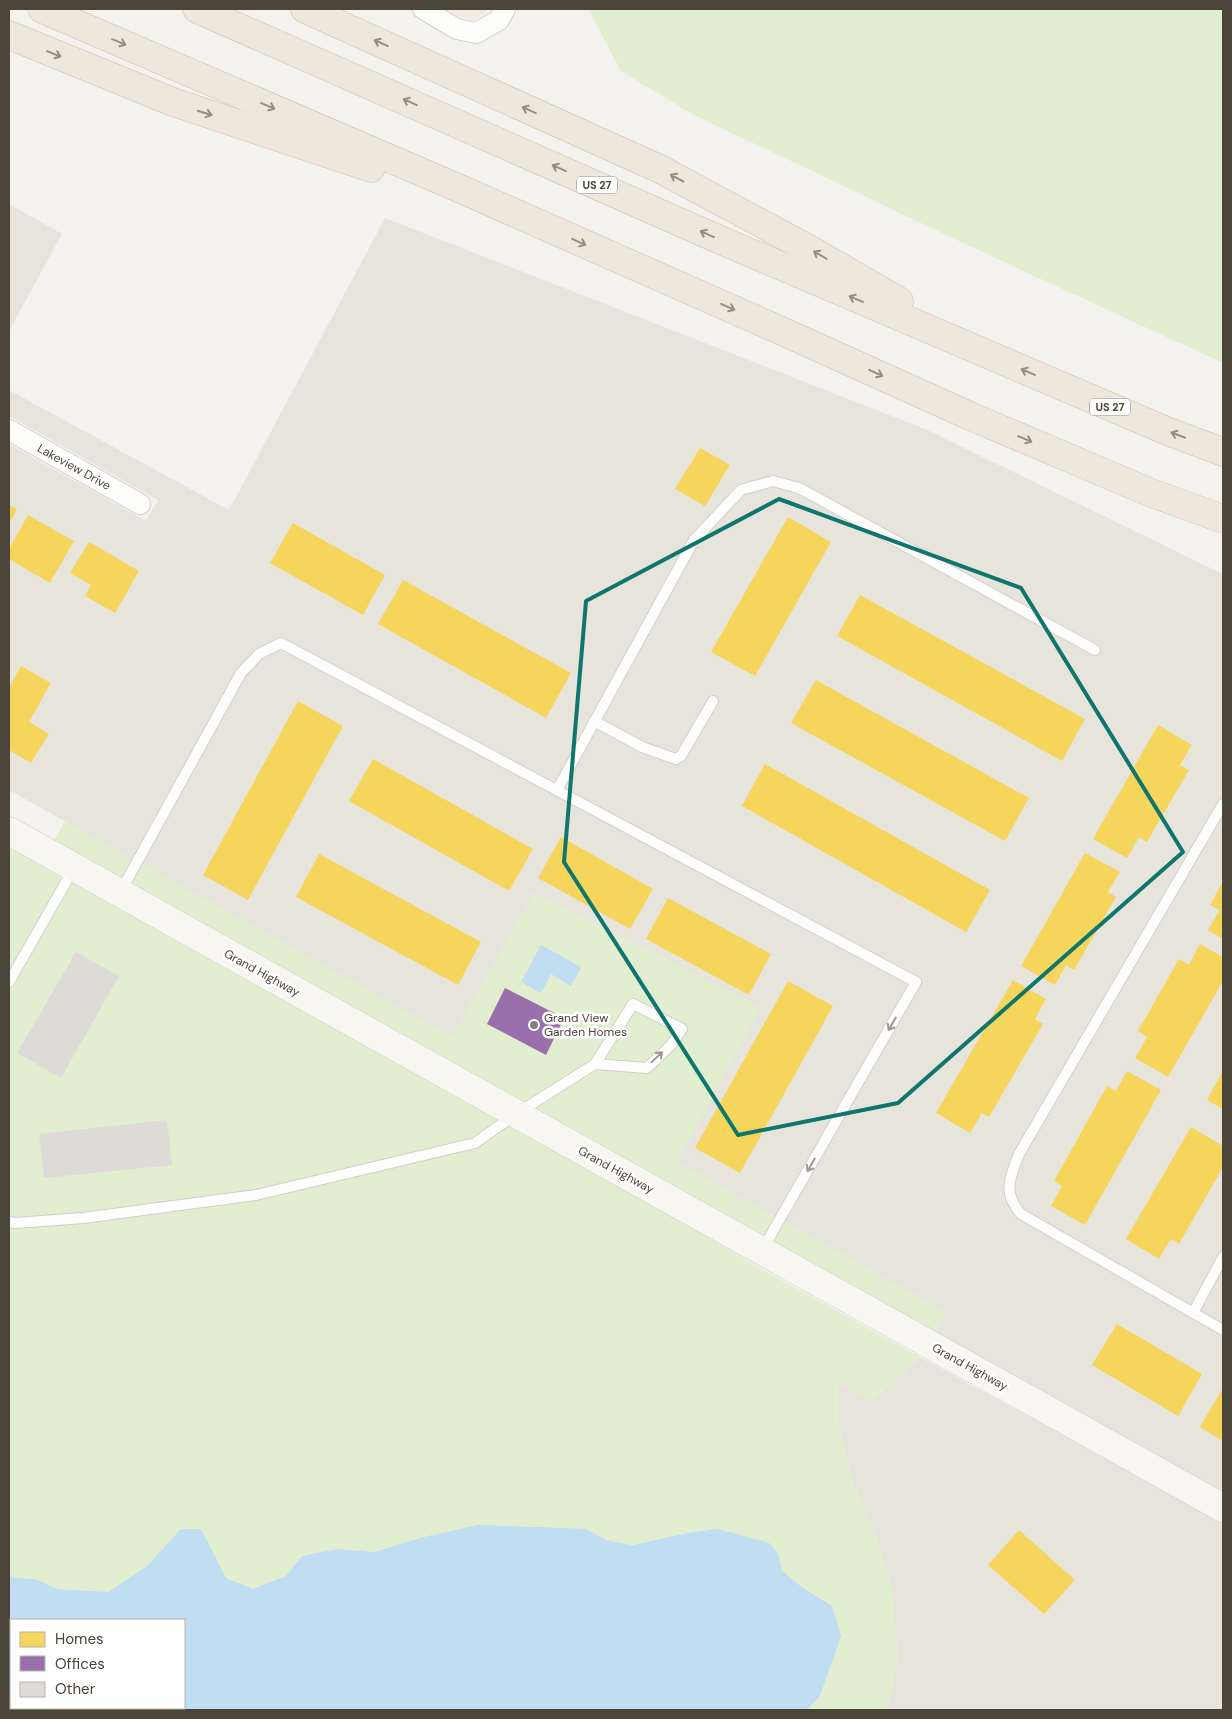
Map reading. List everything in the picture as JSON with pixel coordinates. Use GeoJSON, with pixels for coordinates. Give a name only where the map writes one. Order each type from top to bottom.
{"type":"FeatureCollection","features":[{"type":"Feature","properties":{"kind":"highway"},"geometry":{"type":"LineString","coordinates":[[42,9],[463,190],[970,416],[1149,492],[1223,520]]}},
{"type":"Feature","properties":{"kind":"highway","name":"US 27"},"geometry":{"type":"LineString","coordinates":[[197,9],[736,247],[1167,431],[1223,452]]}},
{"type":"Feature","properties":{"kind":"highway"},"geometry":{"type":"LineString","coordinates":[[305,9],[660,169],[809,249],[998,358]]}},
{"type":"Feature","properties":{"kind":"highway"},"geometry":{"type":"LineString","coordinates":[[9,35],[173,102],[534,222]]}},
{"type":"Feature","properties":{"kind":"street"},"geometry":{"type":"LineString","coordinates":[[423,9],[458,29],[476,33],[498,20],[505,9]]}},
{"type":"Feature","properties":{"kind":"street","name":"Lakeview Drive"},"geometry":{"type":"LineString","coordinates":[[9,430],[140,504]]}},
{"type":"Feature","properties":{"kind":"street","name":"Grand Highway"},"geometry":{"type":"LineString","coordinates":[[9,832],[1223,1508]]}},
{"type":"Feature","properties":{"kind":"lane"},"geometry":{"type":"LineString","coordinates":[[556,790],[694,540],[741,490],[774,481],[799,488],[1095,650]]}},
{"type":"Feature","properties":{"kind":"lane"},"geometry":{"type":"LineString","coordinates":[[120,893],[241,673],[259,654],[281,644],[916,982],[762,1251]]}},
{"type":"Feature","properties":{"kind":"lane"},"geometry":{"type":"LineString","coordinates":[[594,721],[642,747],[676,758],[681,756],[712,701]]}},
{"type":"Feature","properties":{"kind":"lane"},"geometry":{"type":"LineString","coordinates":[[1223,804],[1019,1154],[1009,1183],[1012,1204],[1021,1214],[1223,1330]]}},
{"type":"Feature","properties":{"kind":"lane"},"geometry":{"type":"LineString","coordinates":[[9,982],[74,868]]}},
{"type":"Feature","properties":{"kind":"lane"},"geometry":{"type":"LineString","coordinates":[[9,1222],[83,1218],[256,1195],[475,1143],[516,1114],[595,1064],[633,1004],[682,1028],[670,1045],[647,1068],[595,1064]]}},
{"type":"Feature","properties":{"kind":"lane"},"geometry":{"type":"LineString","coordinates":[[1193,1313],[1223,1257]]}},
{"type":"Feature","properties":{"kind":"highlighted area"},"geometry":{"type":"Polygon","coordinates":[[[779,499],[1021,588],[1183,852],[898,1103],[738,1135],[564,862],[586,601],[779,499]]]}},
{"type":"Feature","properties":{"kind":"shaded area"},"geometry":{"type":"Polygon","coordinates":[[[448,9],[489,9],[473,20],[462,17],[448,9]]]}},
{"type":"Feature","properties":{"kind":"shaded area"},"geometry":{"type":"Polygon","coordinates":[[[9,204],[62,234],[9,331],[9,204]]]}},
{"type":"Feature","properties":{"kind":"shaded area"},"geometry":{"type":"Polygon","coordinates":[[[385,218],[925,429],[1223,574],[1223,1496],[934,1337],[946,1312],[677,1162],[760,1007],[534,893],[452,1037],[9,790],[9,444],[146,521],[158,500],[9,416],[9,390],[229,510],[385,218]]]}},
{"type":"Feature","properties":{"kind":"shaded area"},"geometry":{"type":"Polygon","coordinates":[[[920,1357],[1223,1524],[1223,1710],[887,1710],[898,1658],[891,1587],[874,1531],[853,1482],[839,1428],[839,1382],[871,1402],[920,1357]]]}},
{"type":"Feature","properties":{"kind":"green space"},"geometry":{"type":"Polygon","coordinates":[[[588,9],[1223,9],[1223,363],[961,242],[694,115],[621,71],[588,9]]]}},
{"type":"Feature","properties":{"kind":"green space"},"geometry":{"type":"Polygon","coordinates":[[[65,821],[452,1037],[534,893],[760,1007],[677,1162],[946,1312],[934,1337],[766,1243],[593,1141],[53,842],[65,821]]]}},
{"type":"Feature","properties":{"kind":"green space"},"geometry":{"type":"Polygon","coordinates":[[[9,845],[185,946],[581,1162],[754,1265],[920,1357],[871,1402],[839,1382],[839,1428],[853,1482],[874,1531],[891,1587],[898,1658],[887,1710],[807,1710],[820,1695],[803,1588],[782,1571],[778,1553],[718,1529],[687,1533],[633,1545],[609,1541],[586,1529],[454,1530],[374,1552],[337,1549],[302,1556],[286,1576],[253,1589],[226,1578],[201,1529],[181,1529],[147,1566],[108,1592],[58,1589],[35,1579],[9,1577],[9,845]]]}},
{"type":"Feature","properties":{"kind":"water"},"geometry":{"type":"Polygon","coordinates":[[[541,945],[581,967],[571,986],[551,974],[541,993],[521,982],[541,945]]]}},
{"type":"Feature","properties":{"kind":"water"},"geometry":{"type":"Polygon","coordinates":[[[478,1525],[586,1529],[609,1541],[633,1545],[687,1533],[718,1529],[769,1543],[778,1553],[782,1571],[803,1588],[832,1606],[841,1636],[820,1696],[807,1710],[9,1710],[9,1577],[35,1579],[58,1589],[108,1592],[147,1566],[181,1529],[201,1529],[226,1578],[253,1589],[286,1576],[302,1556],[337,1549],[374,1552],[424,1537],[478,1525]]]}},
{"type":"Feature","properties":{"kind":"building: Homes"},"geometry":{"type":"Polygon","coordinates":[[[700,448],[730,465],[705,506],[675,489],[700,448]]]}},
{"type":"Feature","properties":{"kind":"building: Homes"},"geometry":{"type":"Polygon","coordinates":[[[9,505],[17,509],[9,524],[9,505]]]}},
{"type":"Feature","properties":{"kind":"building: Homes"},"geometry":{"type":"Polygon","coordinates":[[[28,515],[74,541],[50,583],[9,559],[9,549],[28,515]]]}},
{"type":"Feature","properties":{"kind":"building: Homes"},"geometry":{"type":"Polygon","coordinates":[[[788,517],[831,542],[755,676],[711,652],[788,517]]]}},
{"type":"Feature","properties":{"kind":"building: Homes"},"geometry":{"type":"Polygon","coordinates":[[[293,523],[385,575],[363,615],[270,563],[293,523]]]}},
{"type":"Feature","properties":{"kind":"building: Homes"},"geometry":{"type":"Polygon","coordinates":[[[89,542],[139,571],[115,613],[85,596],[91,585],[70,573],[89,542]]]}},
{"type":"Feature","properties":{"kind":"building: Homes"},"geometry":{"type":"Polygon","coordinates":[[[403,580],[571,673],[546,718],[378,624],[403,580]]]}},
{"type":"Feature","properties":{"kind":"building: Homes"},"geometry":{"type":"Polygon","coordinates":[[[860,595],[1085,719],[1062,761],[837,636],[860,595]]]}},
{"type":"Feature","properties":{"kind":"building: Homes"},"geometry":{"type":"Polygon","coordinates":[[[21,666],[51,683],[29,722],[49,734],[31,763],[9,750],[9,688],[21,666]]]}},
{"type":"Feature","properties":{"kind":"building: Homes"},"geometry":{"type":"Polygon","coordinates":[[[816,680],[1029,798],[1005,841],[791,723],[816,680]]]}},
{"type":"Feature","properties":{"kind":"building: Homes"},"geometry":{"type":"Polygon","coordinates":[[[298,701],[343,726],[248,900],[203,875],[298,701]]]}},
{"type":"Feature","properties":{"kind":"building: Homes"},"geometry":{"type":"Polygon","coordinates":[[[1158,725],[1192,745],[1180,765],[1189,770],[1147,842],[1139,837],[1127,858],[1093,839],[1158,725]]]}},
{"type":"Feature","properties":{"kind":"building: Homes"},"geometry":{"type":"Polygon","coordinates":[[[373,759],[533,849],[509,891],[349,801],[373,759]]]}},
{"type":"Feature","properties":{"kind":"building: Homes"},"geometry":{"type":"Polygon","coordinates":[[[765,764],[990,890],[966,932],[742,806],[765,764]]]}},
{"type":"Feature","properties":{"kind":"building: Homes"},"geometry":{"type":"Polygon","coordinates":[[[561,837],[653,889],[630,929],[538,878],[561,837]]]}},
{"type":"Feature","properties":{"kind":"building: Homes"},"geometry":{"type":"Polygon","coordinates":[[[1085,853],[1120,872],[1108,892],[1116,897],[1074,970],[1066,965],[1055,985],[1021,966],[1085,853]]]}},
{"type":"Feature","properties":{"kind":"building: Homes"},"geometry":{"type":"Polygon","coordinates":[[[319,854],[481,942],[458,985],[296,897],[319,854]]]}},
{"type":"Feature","properties":{"kind":"building: Homes"},"geometry":{"type":"Polygon","coordinates":[[[1223,881],[1223,939],[1208,930],[1220,910],[1210,905],[1223,881]]]}},
{"type":"Feature","properties":{"kind":"building: Homes"},"geometry":{"type":"Polygon","coordinates":[[[668,898],[771,954],[749,995],[646,939],[668,898]]]}},
{"type":"Feature","properties":{"kind":"building: Homes"},"geometry":{"type":"Polygon","coordinates":[[[1200,944],[1223,957],[1223,981],[1168,1077],[1135,1058],[1147,1037],[1138,1031],[1179,959],[1189,965],[1200,944]]]}},
{"type":"Feature","properties":{"kind":"building: Homes"},"geometry":{"type":"Polygon","coordinates":[[[1013,980],[1046,999],[1035,1019],[1043,1024],[989,1117],[982,1113],[970,1133],[936,1113],[1013,980]]]}},
{"type":"Feature","properties":{"kind":"building: Homes"},"geometry":{"type":"Polygon","coordinates":[[[788,981],[833,1006],[740,1173],[695,1148],[788,981]]]}},
{"type":"Feature","properties":{"kind":"building: Homes"},"geometry":{"type":"Polygon","coordinates":[[[1127,1071],[1161,1090],[1085,1225],[1051,1206],[1062,1186],[1054,1181],[1107,1086],[1116,1091],[1127,1071]]]}},
{"type":"Feature","properties":{"kind":"building: Homes"},"geometry":{"type":"Polygon","coordinates":[[[1223,1071],[1223,1109],[1207,1100],[1223,1071]]]}},
{"type":"Feature","properties":{"kind":"building: Homes"},"geometry":{"type":"Polygon","coordinates":[[[1191,1127],[1223,1146],[1223,1167],[1179,1244],[1171,1239],[1159,1259],[1126,1239],[1191,1127]]]}},
{"type":"Feature","properties":{"kind":"building: Homes"},"geometry":{"type":"Polygon","coordinates":[[[1117,1324],[1202,1374],[1178,1416],[1092,1365],[1117,1324]]]}},
{"type":"Feature","properties":{"kind":"building: Homes"},"geometry":{"type":"Polygon","coordinates":[[[1223,1388],[1223,1441],[1200,1427],[1223,1388]]]}},
{"type":"Feature","properties":{"kind":"building: Homes"},"geometry":{"type":"Polygon","coordinates":[[[1019,1530],[1075,1580],[1044,1614],[988,1565],[1019,1530]]]}},
{"type":"Feature","properties":{"kind":"building: Offices"},"geometry":{"type":"Polygon","coordinates":[[[505,988],[564,1018],[546,1055],[487,1024],[505,988]]]}},
{"type":"Feature","properties":{"kind":"building: Other"},"geometry":{"type":"Polygon","coordinates":[[[76,952],[119,976],[61,1078],[17,1053],[76,952]]]}},
{"type":"Feature","properties":{"kind":"building: Other"},"geometry":{"type":"Polygon","coordinates":[[[167,1120],[172,1165],[44,1178],[39,1134],[167,1120]]]}},
{"type":"Feature","properties":{"kind":"place","name":"Grand View Garden Homes"},"geometry":{"type":"Point","coordinates":[534,1025]}}]}
